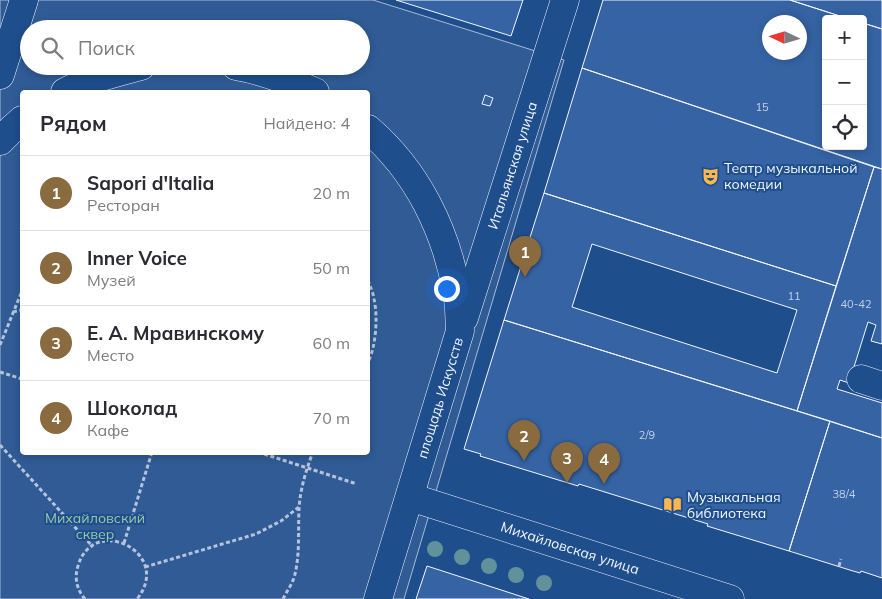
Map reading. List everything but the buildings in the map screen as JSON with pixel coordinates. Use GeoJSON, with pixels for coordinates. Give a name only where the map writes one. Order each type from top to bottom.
{"type":"FeatureCollection","features":[{"type":"Feature","properties":{"kind":"street"},"geometry":{"type":"LineString","coordinates":[[0,75],[24,0]]}},
{"type":"Feature","properties":{"kind":"street","name":"Итальянская улица"},"geometry":{"type":"LineString","coordinates":[[460,331],[565,0]]}},
{"type":"Feature","properties":{"kind":"street"},"geometry":{"type":"LineString","coordinates":[[70,90],[107,75]]}},
{"type":"Feature","properties":{"kind":"street"},"geometry":{"type":"LineString","coordinates":[[272,75],[310,90]]}},
{"type":"Feature","properties":{"kind":"street"},"geometry":{"type":"LineString","coordinates":[[0,140],[20,122]]}},
{"type":"Feature","properties":{"kind":"street","name":"площадь Искусств"},"geometry":{"type":"LineString","coordinates":[[370,131],[401,163],[422,193],[438,226],[450,260],[458,295],[460,331],[378,599]]}},
{"type":"Feature","properties":{"kind":"street","name":"Михайловская улица"},"geometry":{"type":"LineString","coordinates":[[410,497],[730,599]]}},
{"type":"Feature","properties":{"kind":"path"},"geometry":{"type":"LineString","coordinates":[[370,286],[376,312],[375,337],[370,359]]}},
{"type":"Feature","properties":{"kind":"path"},"geometry":{"type":"LineString","coordinates":[[0,345],[20,295]]}},
{"type":"Feature","properties":{"kind":"path"},"geometry":{"type":"LineString","coordinates":[[12,313],[20,311]]}},
{"type":"Feature","properties":{"kind":"path"},"geometry":{"type":"LineString","coordinates":[[0,372],[20,378]]}},
{"type":"Feature","properties":{"kind":"path"},"geometry":{"type":"LineString","coordinates":[[0,445],[93,546]]}},
{"type":"Feature","properties":{"kind":"path"},"geometry":{"type":"LineString","coordinates":[[124,543],[151,455]]}},
{"type":"Feature","properties":{"kind":"path"},"geometry":{"type":"LineString","coordinates":[[267,455],[357,484]]}},
{"type":"Feature","properties":{"kind":"path"},"geometry":{"type":"LineString","coordinates":[[283,599],[295,576],[298,552],[299,507],[307,468],[312,455]]}},
{"type":"Feature","properties":{"kind":"path"},"geometry":{"type":"LineString","coordinates":[[145,567],[256,534],[281,521],[299,507]]}},
{"type":"Feature","properties":{"kind":"path"},"geometry":{"type":"LineString","coordinates":[[85,599],[77,581],[78,566],[84,554],[93,546],[109,541],[124,543],[129,546],[138,554],[145,567],[145,583],[137,599]]}},
{"type":"Feature","properties":{"kind":"path"},"geometry":{"type":"LineString","coordinates":[[839,566],[841,559]]}},
{"type":"Feature","properties":{"kind":"path"},"geometry":{"type":"LineString","coordinates":[[76,599],[82,595]]}},
{"type":"Feature","properties":{"kind":"shaded area"},"geometry":{"type":"Polygon","coordinates":[[[0,0],[373,0],[564,60],[404,599],[0,599],[0,0]]]}},
{"type":"Feature","properties":{"kind":"place","name":"Театр музыкальной комедии"},"geometry":{"type":"Point","coordinates":[710,176]}},
{"type":"Feature","properties":{"kind":"place","name":"Sapori d'Italia"},"geometry":{"type":"Point","coordinates":[525,277]}},
{"type":"Feature","properties":{"kind":"place","name":"Inner Voice"},"geometry":{"type":"Point","coordinates":[524,461]}},
{"type":"Feature","properties":{"kind":"place","name":"Е. А. Мравинскому"},"geometry":{"type":"Point","coordinates":[567,483]}},
{"type":"Feature","properties":{"kind":"place","name":"Шоколад"},"geometry":{"type":"Point","coordinates":[604,484]}},
{"type":"Feature","properties":{"kind":"place","name":"Музыкальная библиотека"},"geometry":{"type":"Point","coordinates":[673,505]}},
{"type":"Feature","properties":{"kind":"park label","name":"Михайловский сквер"},"geometry":{"type":"Point","coordinates":[95,526]}}]}
